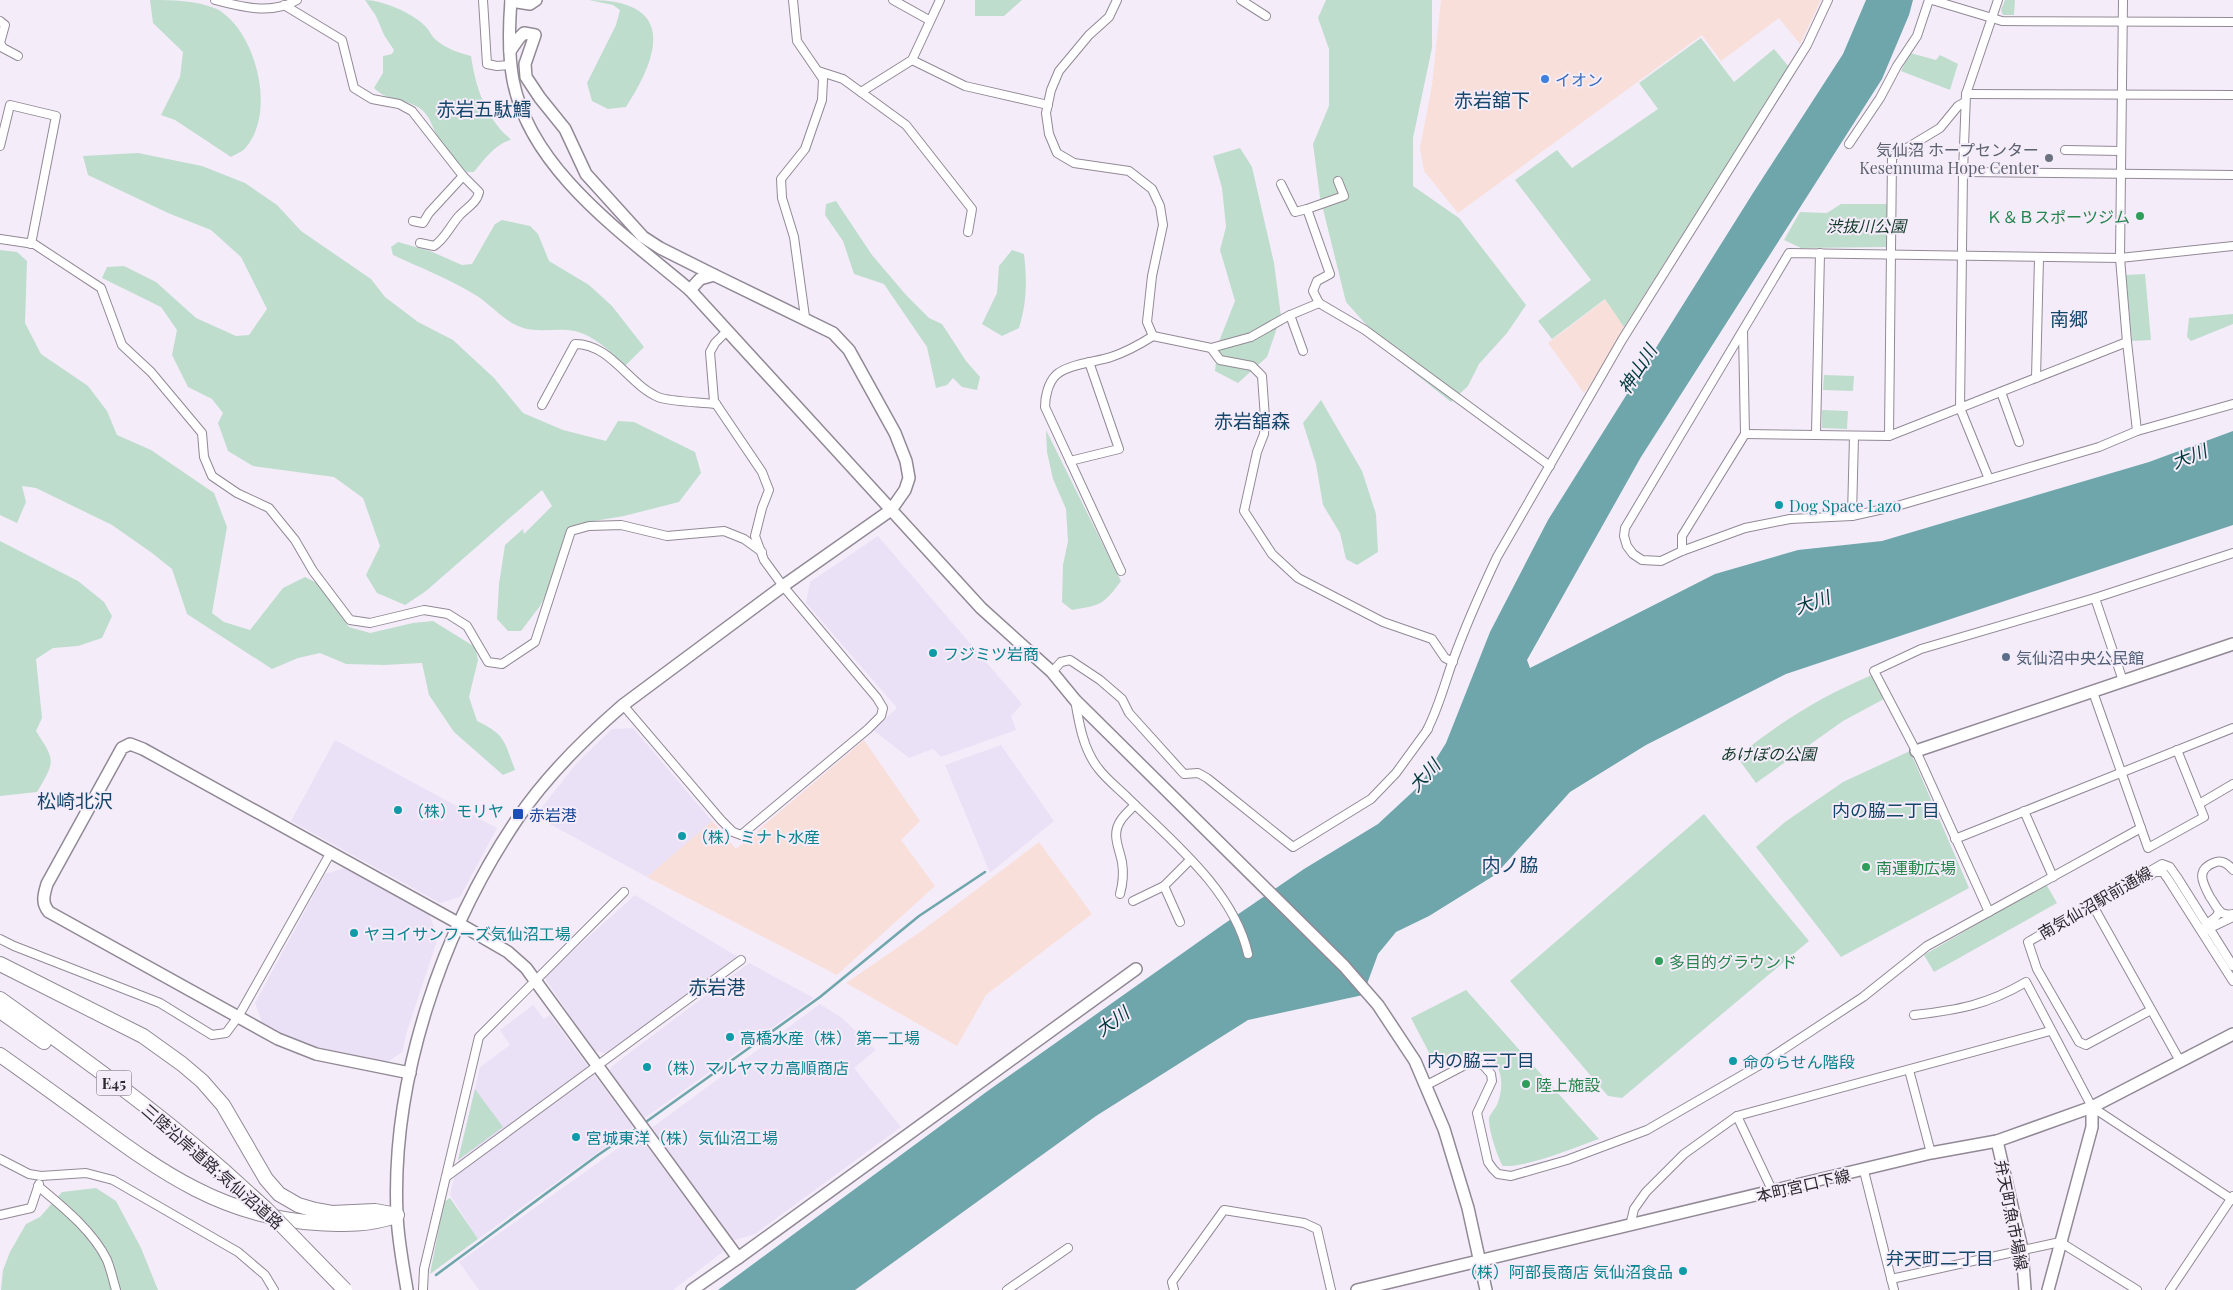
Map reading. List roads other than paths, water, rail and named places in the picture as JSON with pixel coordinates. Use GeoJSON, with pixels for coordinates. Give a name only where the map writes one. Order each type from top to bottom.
{"type":"FeatureCollection","features":[{"type":"Feature","properties":{"kind":"highway"},"geometry":{"type":"LineString","coordinates":[[0,964],[143,1036],[182,1064],[202,1081],[223,1105],[266,1179],[280,1194],[298,1204],[332,1213],[375,1211],[397,1215]]}},
{"type":"Feature","properties":{"kind":"highway","name":"三陸沿岸道路;気仙沼道路"},"geometry":{"type":"LineString","coordinates":[[0,999],[153,1112],[221,1174],[333,1290]]}},
{"type":"Feature","properties":{"kind":"highway","name":"三陸沿岸道路;気仙沼道路"},"geometry":{"type":"LineString","coordinates":[[0,1011],[112,1092],[266,1209],[345,1290]]}},
{"type":"Feature","properties":{"kind":"highway"},"geometry":{"type":"LineString","coordinates":[[0,1055],[170,1176],[216,1200],[257,1214],[297,1222],[334,1224],[375,1223],[397,1215]]}},
{"type":"Feature","properties":{"kind":"street"},"geometry":{"type":"LineString","coordinates":[[215,0],[242,8],[272,8],[297,0]]}},
{"type":"Feature","properties":{"kind":"street"},"geometry":{"type":"LineString","coordinates":[[483,0],[487,64],[497,66],[511,65]]}},
{"type":"Feature","properties":{"kind":"street"},"geometry":{"type":"LineString","coordinates":[[536,0],[530,4],[511,0],[510,51],[513,80],[521,108],[538,145],[566,182],[690,290],[981,608],[1052,672],[1075,700],[1344,966],[1378,1005],[1415,1061],[1444,1129],[1468,1208],[1486,1290]]}},
{"type":"Feature","properties":{"kind":"street"},"geometry":{"type":"LineString","coordinates":[[793,0],[797,41],[823,79],[822,100],[805,149],[780,179],[782,198],[794,237],[805,317]]}},
{"type":"Feature","properties":{"kind":"street"},"geometry":{"type":"LineString","coordinates":[[893,0],[929,20]]}},
{"type":"Feature","properties":{"kind":"street"},"geometry":{"type":"LineString","coordinates":[[861,92],[912,60],[929,20],[940,0]]}},
{"type":"Feature","properties":{"kind":"street"},"geometry":{"type":"LineString","coordinates":[[1117,0],[1109,17],[1088,35],[1059,71],[1051,90],[1046,113],[1048,134],[1057,153],[1074,163],[1128,171],[1152,189],[1160,206],[1163,225],[1152,276],[1147,322],[1153,336]]}},
{"type":"Feature","properties":{"kind":"street"},"geometry":{"type":"LineString","coordinates":[[1241,0],[1266,16]]}},
{"type":"Feature","properties":{"kind":"street"},"geometry":{"type":"LineString","coordinates":[[1052,672],[1061,662],[1070,660],[1100,680],[1122,699],[1128,713],[1184,774],[1198,773],[1207,778],[1293,847],[1371,799],[1396,773],[1427,730],[1452,662],[1497,557],[1660,278],[1798,60],[1828,0]]}},
{"type":"Feature","properties":{"kind":"street"},"geometry":{"type":"LineString","coordinates":[[1849,144],[1880,98],[1916,36],[1931,0],[2002,21],[2233,22]]}},
{"type":"Feature","properties":{"kind":"street"},"geometry":{"type":"LineString","coordinates":[[1988,479],[1960,408],[1962,256],[1966,98],[1998,0]]}},
{"type":"Feature","properties":{"kind":"street"},"geometry":{"type":"LineString","coordinates":[[2123,0],[2120,258],[2137,431]]}},
{"type":"Feature","properties":{"kind":"street"},"geometry":{"type":"LineString","coordinates":[[284,5],[342,40],[354,88],[372,99],[399,104],[412,111],[463,176],[480,192],[478,199],[459,216],[440,242],[434,246],[420,243]]}},
{"type":"Feature","properties":{"kind":"street"},"geometry":{"type":"LineString","coordinates":[[0,21],[5,25],[0,43],[3,48],[18,56]]}},
{"type":"Feature","properties":{"kind":"street"},"geometry":{"type":"LineString","coordinates":[[407,1290],[397,1215],[398,1144],[414,1046],[445,954],[458,923],[472,894],[519,816],[565,760],[624,705],[783,586],[891,510],[905,490],[909,478],[906,461],[895,433],[849,350],[834,333],[805,317],[665,251],[643,237],[586,174],[565,129],[526,77],[525,64],[535,36],[524,33],[510,51]]}},
{"type":"Feature","properties":{"kind":"street"},"geometry":{"type":"LineString","coordinates":[[912,60],[965,86],[1048,105]]}},
{"type":"Feature","properties":{"kind":"street"},"geometry":{"type":"LineString","coordinates":[[818,72],[843,79],[906,125],[972,209],[968,232]]}},
{"type":"Feature","properties":{"kind":"street"},"geometry":{"type":"LineString","coordinates":[[1889,436],[1892,157],[1940,128],[1966,98],[2121,94],[2233,95]]}},
{"type":"Feature","properties":{"kind":"street"},"geometry":{"type":"LineString","coordinates":[[0,146],[2,126],[10,105],[56,116],[31,244]]}},
{"type":"Feature","properties":{"kind":"street"},"geometry":{"type":"LineString","coordinates":[[2065,150],[2120,152]]}},
{"type":"Feature","properties":{"kind":"street"},"geometry":{"type":"LineString","coordinates":[[1964,172],[2233,175]]}},
{"type":"Feature","properties":{"kind":"street"},"geometry":{"type":"LineString","coordinates":[[413,221],[423,223],[429,213],[463,176]]}},
{"type":"Feature","properties":{"kind":"street"},"geometry":{"type":"LineString","coordinates":[[1281,184],[1295,212],[1307,210],[1344,196],[1338,181]]}},
{"type":"Feature","properties":{"kind":"street"},"geometry":{"type":"LineString","coordinates":[[1307,210],[1330,274],[1317,281],[1313,291],[1319,303],[1365,330],[1550,466]]}},
{"type":"Feature","properties":{"kind":"street"},"geometry":{"type":"LineString","coordinates":[[0,239],[31,244],[101,288],[122,345],[151,372],[202,433],[204,457],[212,476],[237,494],[269,508],[296,540],[313,571],[350,620],[370,622],[424,610],[448,614],[467,626],[488,662],[502,664],[535,642],[571,531],[589,526],[622,525],[667,536],[724,531],[744,539],[762,552]]}},
{"type":"Feature","properties":{"kind":"street"},"geometry":{"type":"LineString","coordinates":[[2233,246],[2120,258],[1789,253],[1626,528],[1624,536],[1627,546],[1633,554],[1642,560],[1662,561],[1682,551],[1754,526],[1790,519],[1852,516],[1897,506],[2100,447],[2137,431],[2233,404]]}},
{"type":"Feature","properties":{"kind":"street"},"geometry":{"type":"LineString","coordinates":[[1816,434],[1820,253]]}},
{"type":"Feature","properties":{"kind":"street"},"geometry":{"type":"LineString","coordinates":[[2036,378],[2039,258]]}},
{"type":"Feature","properties":{"kind":"street"},"geometry":{"type":"LineString","coordinates":[[690,290],[700,279],[714,275]]}},
{"type":"Feature","properties":{"kind":"street"},"geometry":{"type":"LineString","coordinates":[[1121,571],[1045,407],[1045,394],[1056,375],[1133,348],[1153,336],[1210,348],[1251,337],[1290,315],[1319,303]]}},
{"type":"Feature","properties":{"kind":"street"},"geometry":{"type":"LineString","coordinates":[[1290,315],[1303,351]]}},
{"type":"Feature","properties":{"kind":"street"},"geometry":{"type":"LineString","coordinates":[[624,705],[721,820],[733,832],[742,835],[748,832],[881,716],[883,708],[877,698],[783,586],[764,560],[756,536],[762,508],[769,490],[762,472],[714,401],[710,352],[715,343],[728,330]]}},
{"type":"Feature","properties":{"kind":"street"},"geometry":{"type":"LineString","coordinates":[[1682,551],[1682,536],[1745,434],[1744,331]]}},
{"type":"Feature","properties":{"kind":"street"},"geometry":{"type":"LineString","coordinates":[[1745,434],[1889,436],[2127,342]]}},
{"type":"Feature","properties":{"kind":"street"},"geometry":{"type":"LineString","coordinates":[[542,405],[575,344],[586,344],[610,358],[635,381],[659,398],[716,404]]}},
{"type":"Feature","properties":{"kind":"street"},"geometry":{"type":"LineString","coordinates":[[1210,348],[1220,360],[1252,366],[1262,376],[1265,418],[1264,434],[1257,452],[1244,511],[1272,554],[1298,578],[1324,593],[1383,622],[1432,639],[1445,658],[1452,662]]}},
{"type":"Feature","properties":{"kind":"street"},"geometry":{"type":"LineString","coordinates":[[1070,461],[1119,448],[1089,362]]}},
{"type":"Feature","properties":{"kind":"street"},"geometry":{"type":"LineString","coordinates":[[2001,392],[2019,442]]}},
{"type":"Feature","properties":{"kind":"street"},"geometry":{"type":"LineString","coordinates":[[1852,516],[1854,436]]}},
{"type":"Feature","properties":{"kind":"street"},"geometry":{"type":"LineString","coordinates":[[1989,912],[1916,751],[1874,670],[1921,649],[2095,598],[2233,553]]}},
{"type":"Feature","properties":{"kind":"street"},"geometry":{"type":"LineString","coordinates":[[2095,598],[2123,681]]}},
{"type":"Feature","properties":{"kind":"street"},"geometry":{"type":"LineString","coordinates":[[1916,751],[2233,644]]}},
{"type":"Feature","properties":{"kind":"street"},"geometry":{"type":"LineString","coordinates":[[2093,692],[2148,848],[2204,817],[2177,750]]}},
{"type":"Feature","properties":{"kind":"street"},"geometry":{"type":"LineString","coordinates":[[1075,700],[1080,733],[1097,768],[1190,860],[1212,885],[1237,921],[1248,954]]}},
{"type":"Feature","properties":{"kind":"street"},"geometry":{"type":"LineString","coordinates":[[1955,839],[2233,728]]}},
{"type":"Feature","properties":{"kind":"street"},"geometry":{"type":"LineString","coordinates":[[410,1074],[316,1054],[278,1039],[49,912],[45,908],[43,897],[47,884],[122,748],[130,744],[143,749],[508,952],[526,968],[738,1258]]}},
{"type":"Feature","properties":{"kind":"street"},"geometry":{"type":"LineString","coordinates":[[2199,804],[2233,784]]}},
{"type":"Feature","properties":{"kind":"street"},"geometry":{"type":"LineString","coordinates":[[1120,894],[1124,877],[1122,860],[1116,846],[1117,828],[1121,820],[1135,805]]}},
{"type":"Feature","properties":{"kind":"street"},"geometry":{"type":"LineString","coordinates":[[2024,811],[2053,877]]}},
{"type":"Feature","properties":{"kind":"street"},"geometry":{"type":"LineString","coordinates":[[1425,1086],[1466,1065],[1483,1065],[1491,1074],[1492,1081],[1476,1113],[1488,1162],[1492,1169],[1498,1174],[1511,1176],[1567,1160],[1646,1130],[1749,1071],[1863,998],[1927,946],[2141,828]]}},
{"type":"Feature","properties":{"kind":"street"},"geometry":{"type":"LineString","coordinates":[[0,939],[160,1003],[212,1035],[226,1033],[238,1017],[331,852]]}},
{"type":"Feature","properties":{"kind":"street"},"geometry":{"type":"LineString","coordinates":[[1133,901],[1164,886],[1190,860]]}},
{"type":"Feature","properties":{"kind":"street"},"geometry":{"type":"LineString","coordinates":[[2233,870],[2226,863],[2220,861],[2206,868],[2202,873],[2202,883],[2219,911],[2224,914],[2233,915]]}},
{"type":"Feature","properties":{"kind":"street","name":"南気仙沼駅前通線"},"geometry":{"type":"LineString","coordinates":[[2150,1008],[2090,1039],[2083,1039],[2041,968],[2033,944],[2039,938],[2162,864],[2170,867],[2177,877],[2233,966]]}},
{"type":"Feature","properties":{"kind":"street","name":"南気仙沼駅前通線"},"geometry":{"type":"LineString","coordinates":[[2093,905],[2155,872],[2163,872],[2233,981]]}},
{"type":"Feature","properties":{"kind":"street"},"geometry":{"type":"LineString","coordinates":[[1164,886],[1180,922]]}},
{"type":"Feature","properties":{"kind":"street"},"geometry":{"type":"LineString","coordinates":[[423,1290],[424,1269],[479,1037],[624,892]]}},
{"type":"Feature","properties":{"kind":"street"},"geometry":{"type":"LineString","coordinates":[[2093,905],[2180,1061]]}},
{"type":"Feature","properties":{"kind":"street"},"geometry":{"type":"LineString","coordinates":[[2202,932],[2219,911]]}},
{"type":"Feature","properties":{"kind":"street"},"geometry":{"type":"LineString","coordinates":[[2208,926],[2233,915]]}},
{"type":"Feature","properties":{"kind":"street"},"geometry":{"type":"LineString","coordinates":[[446,1177],[741,960]]}},
{"type":"Feature","properties":{"kind":"street"},"geometry":{"type":"LineString","coordinates":[[692,1290],[1136,969]]}},
{"type":"Feature","properties":{"kind":"street"},"geometry":{"type":"LineString","coordinates":[[1914,1014],[1959,1010],[2002,996],[2026,982],[2050,1031],[2092,1107],[2232,1198],[2170,1290]]}},
{"type":"Feature","properties":{"kind":"street"},"geometry":{"type":"LineString","coordinates":[[1630,1226],[1634,1209],[1646,1192],[1684,1154],[1737,1116],[2050,1031]]}},
{"type":"Feature","properties":{"kind":"street","name":"本町宮口下線"},"geometry":{"type":"LineString","coordinates":[[1357,1290],[1864,1171],[1930,1153],[1997,1141],[2092,1107],[2233,1034]]}},
{"type":"Feature","properties":{"kind":"street"},"geometry":{"type":"LineString","coordinates":[[1909,1070],[1930,1153]]}},
{"type":"Feature","properties":{"kind":"street"},"geometry":{"type":"LineString","coordinates":[[2048,1290],[2092,1127],[2092,1107]]}},
{"type":"Feature","properties":{"kind":"street"},"geometry":{"type":"LineString","coordinates":[[1737,1116],[1773,1192]]}},
{"type":"Feature","properties":{"kind":"street","name":"弁天町魚市場線"},"geometry":{"type":"LineString","coordinates":[[1997,1141],[2022,1249],[2025,1290]]}},
{"type":"Feature","properties":{"kind":"street"},"geometry":{"type":"LineString","coordinates":[[0,1159],[24,1172],[41,1176],[86,1173],[113,1180],[238,1252],[265,1276],[274,1290]]}},
{"type":"Feature","properties":{"kind":"street"},"geometry":{"type":"LineString","coordinates":[[1864,1171],[1894,1290]]}},
{"type":"Feature","properties":{"kind":"street"},"geometry":{"type":"LineString","coordinates":[[0,1215],[31,1208],[41,1176]]}},
{"type":"Feature","properties":{"kind":"street"},"geometry":{"type":"LineString","coordinates":[[38,1186],[98,1244],[107,1261],[116,1290]]}},
{"type":"Feature","properties":{"kind":"street"},"geometry":{"type":"LineString","coordinates":[[1174,1290],[1172,1282],[1224,1210],[1304,1223],[1317,1229],[1331,1290]]}},
{"type":"Feature","properties":{"kind":"street"},"geometry":{"type":"LineString","coordinates":[[1891,1279],[2060,1242],[2137,1290]]}},
{"type":"Feature","properties":{"kind":"street"},"geometry":{"type":"LineString","coordinates":[[1007,1290],[1068,1248]]}},
{"type":"Feature","properties":{"kind":"water","name":"大川"},"geometry":{"type":"Polygon","coordinates":[[[1866,0],[1913,0],[1909,15],[1882,79],[1641,457],[1527,660],[1530,668],[1715,574],[1798,550],[1882,541],[2149,462],[2233,431],[2233,525],[1786,674],[1646,745],[1570,792],[1495,875],[1429,916],[1396,932],[1378,954],[1363,995],[1248,1020],[1096,1116],[855,1290],[718,1290],[989,1090],[1221,926],[1304,869],[1378,824],[1420,785],[1446,743],[1490,632],[1548,520],[1753,193],[1843,54],[1866,0]]]}},
{"type":"Feature","properties":{"kind":"waterway"},"geometry":{"type":"LineString","coordinates":[[643,1124],[820,997],[919,916],[985,872]]}},
{"type":"Feature","properties":{"kind":"waterway"},"geometry":{"type":"LineString","coordinates":[[436,1275],[598,1155],[639,1127]]}},
{"type":"Feature","properties":{"kind":"place","name":"イオン"},"geometry":{"type":"Point","coordinates":[1545,79]}},
{"type":"Feature","properties":{"kind":"place","name":"気仙沼 ホープセンター Kesennuma Hope Center"},"geometry":{"type":"Point","coordinates":[2049,158]}},
{"type":"Feature","properties":{"kind":"place","name":"Ｋ＆Ｂスポーツジム"},"geometry":{"type":"Point","coordinates":[2140,216]}},
{"type":"Feature","properties":{"kind":"place","name":"Dog Space Lazo"},"geometry":{"type":"Point","coordinates":[1779,505]}},
{"type":"Feature","properties":{"kind":"place","name":"フジミツ岩商"},"geometry":{"type":"Point","coordinates":[933,653]}},
{"type":"Feature","properties":{"kind":"place","name":"気仙沼中央公民館"},"geometry":{"type":"Point","coordinates":[2006,657]}},
{"type":"Feature","properties":{"kind":"place","name":"（株）モリヤ"},"geometry":{"type":"Point","coordinates":[398,810]}},
{"type":"Feature","properties":{"kind":"place","name":"赤岩港"},"geometry":{"type":"Point","coordinates":[518,814]}},
{"type":"Feature","properties":{"kind":"place","name":"（株）ミナト水産"},"geometry":{"type":"Point","coordinates":[682,836]}},
{"type":"Feature","properties":{"kind":"place","name":"南運動広場"},"geometry":{"type":"Point","coordinates":[1866,867]}},
{"type":"Feature","properties":{"kind":"place","name":"ヤヨイサンフーズ気仙沼工場"},"geometry":{"type":"Point","coordinates":[354,933]}},
{"type":"Feature","properties":{"kind":"place","name":"多目的グラウンド"},"geometry":{"type":"Point","coordinates":[1659,961]}},
{"type":"Feature","properties":{"kind":"place","name":"高橋水産（株） 第一工場"},"geometry":{"type":"Point","coordinates":[730,1037]}},
{"type":"Feature","properties":{"kind":"place","name":"命のらせん階段"},"geometry":{"type":"Point","coordinates":[1733,1061]}},
{"type":"Feature","properties":{"kind":"place","name":"（株）マルヤマカ高順商店"},"geometry":{"type":"Point","coordinates":[647,1067]}},
{"type":"Feature","properties":{"kind":"place","name":"陸上施設"},"geometry":{"type":"Point","coordinates":[1526,1084]}},
{"type":"Feature","properties":{"kind":"place","name":"宮城東洋（株）気仙沼工場"},"geometry":{"type":"Point","coordinates":[576,1137]}},
{"type":"Feature","properties":{"kind":"place","name":"（株）阿部長商店 気仙沼食品"},"geometry":{"type":"Point","coordinates":[1683,1271]}},
{"type":"Feature","properties":{"kind":"district","name":"赤岩舘下"},"geometry":{"type":"Point","coordinates":[1492,99]}},
{"type":"Feature","properties":{"kind":"district","name":"赤岩五駄鱈"},"geometry":{"type":"Point","coordinates":[484,108]}},
{"type":"Feature","properties":{"kind":"district","name":"南郷"},"geometry":{"type":"Point","coordinates":[2069,318]}},
{"type":"Feature","properties":{"kind":"district","name":"赤岩舘森"},"geometry":{"type":"Point","coordinates":[1252,420]}},
{"type":"Feature","properties":{"kind":"district","name":"松崎北沢"},"geometry":{"type":"Point","coordinates":[75,800]}},
{"type":"Feature","properties":{"kind":"district","name":"内の脇二丁目"},"geometry":{"type":"Point","coordinates":[1886,810]}},
{"type":"Feature","properties":{"kind":"district","name":"内ノ脇"},"geometry":{"type":"Point","coordinates":[1510,864]}},
{"type":"Feature","properties":{"kind":"district","name":"赤岩港"},"geometry":{"type":"Point","coordinates":[717,986]}},
{"type":"Feature","properties":{"kind":"district","name":"内の脇三丁目"},"geometry":{"type":"Point","coordinates":[1481,1060]}},
{"type":"Feature","properties":{"kind":"district","name":"弁天町二丁目"},"geometry":{"type":"Point","coordinates":[1940,1258]}},
{"type":"Feature","properties":{"kind":"park label","name":"渋抜川公園"},"geometry":{"type":"Point","coordinates":[1866,225]}},
{"type":"Feature","properties":{"kind":"park label","name":"あけぼの公園"},"geometry":{"type":"Point","coordinates":[1768,753]}},
{"type":"Feature","properties":{"kind":"water label","name":"神山川"},"geometry":{"type":"Point","coordinates":[1637,369]}}]}
